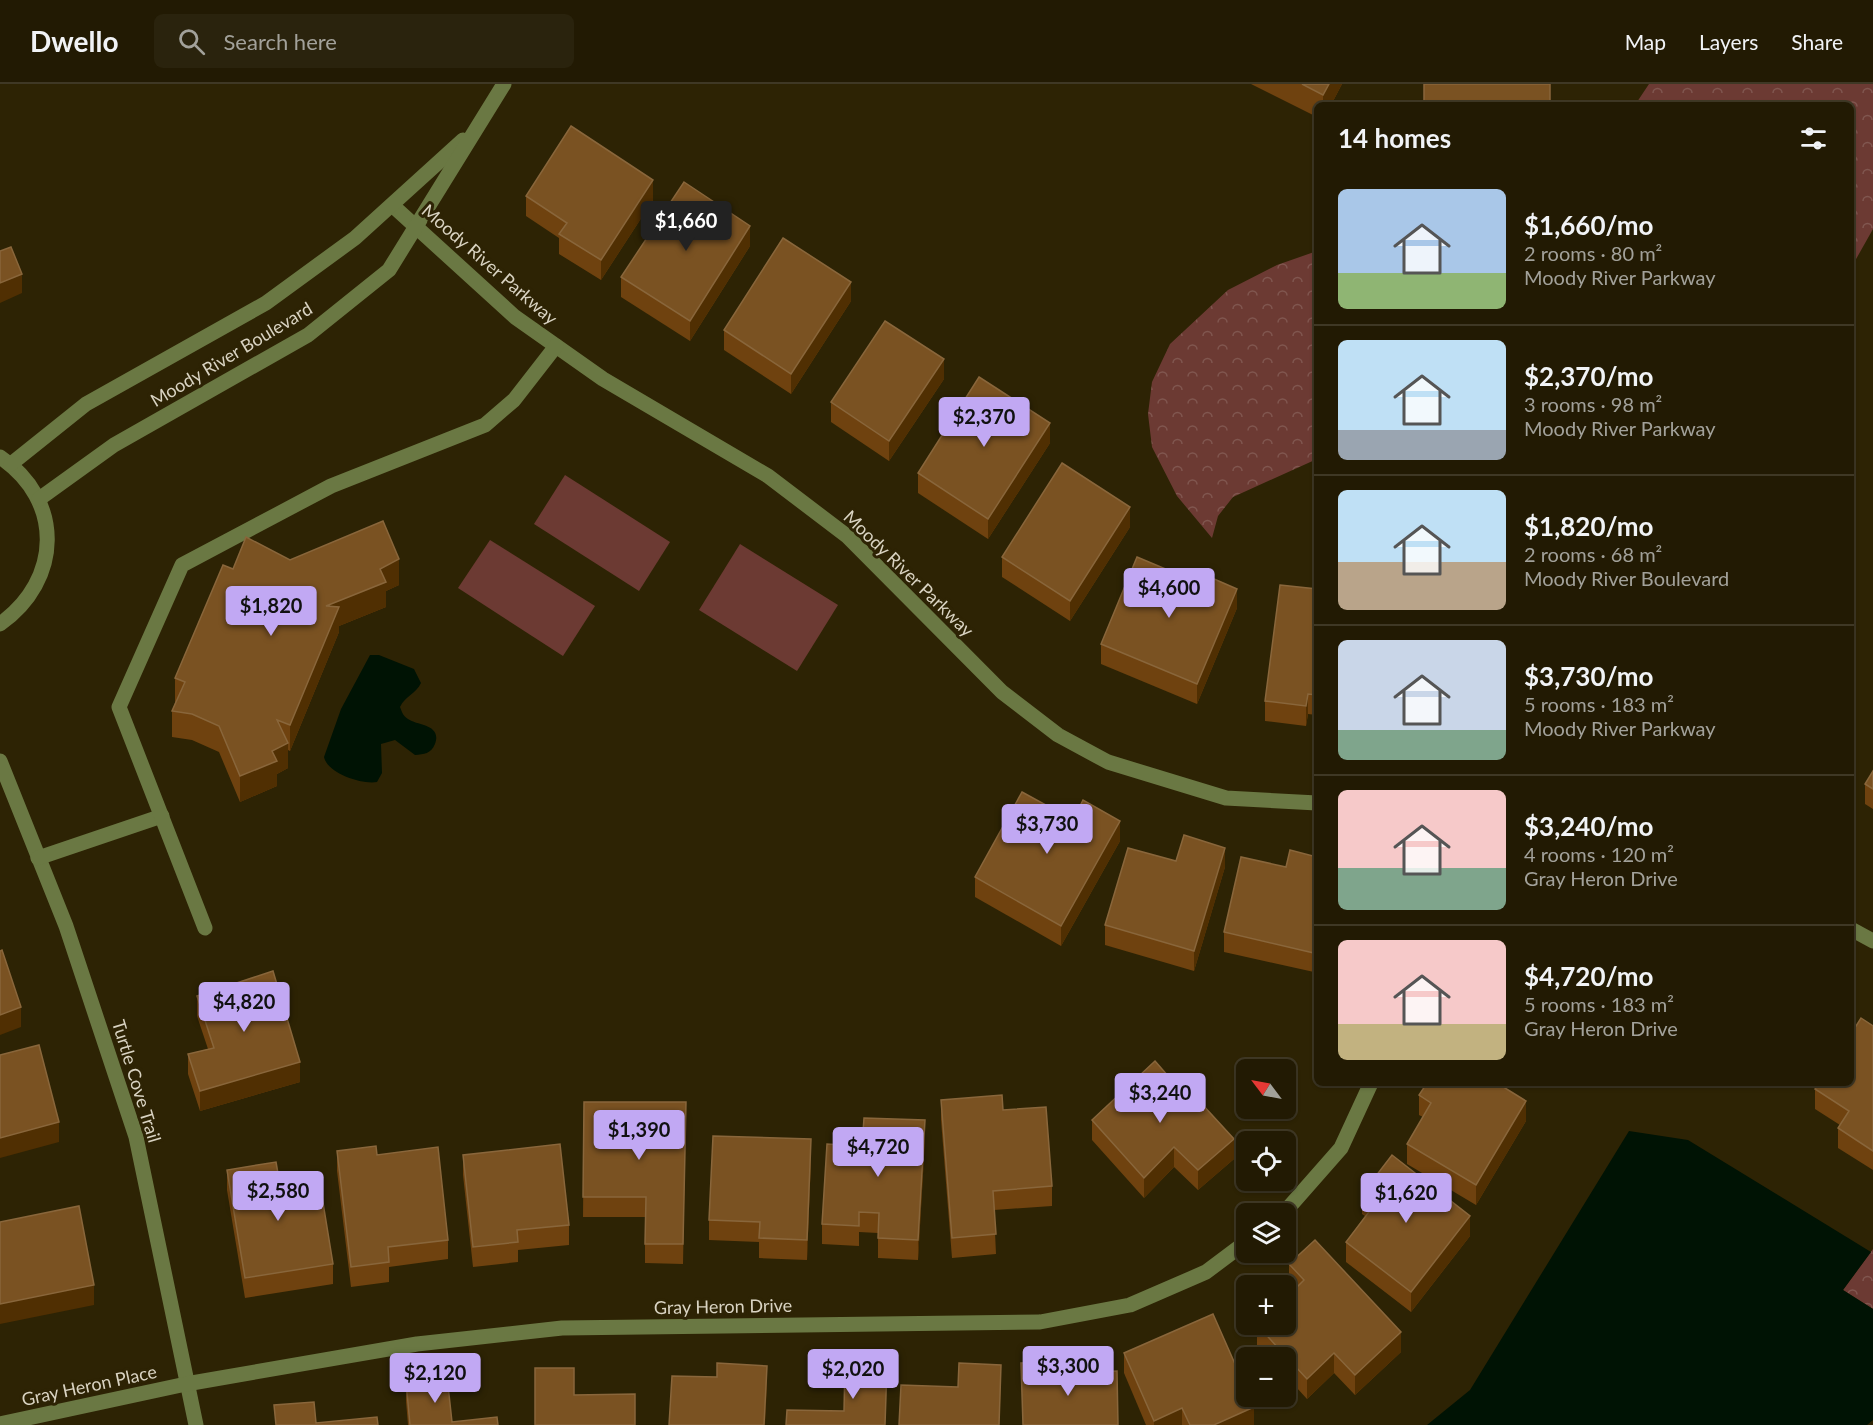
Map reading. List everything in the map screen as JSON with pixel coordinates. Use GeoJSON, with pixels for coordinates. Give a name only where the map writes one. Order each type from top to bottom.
{"type":"FeatureCollection","features":[{"type":"Feature","properties":{"kind":"street","name":"Moody River Boulevard"},"geometry":{"type":"LineString","coordinates":[[39,499],[114,445],[308,335],[389,270],[504,84]]}},
{"type":"Feature","properties":{"kind":"street","name":"Moody River Boulevard"},"geometry":{"type":"LineString","coordinates":[[0,624],[20,608],[39,581],[48,548],[45,515],[39,499],[31,485],[6,460],[86,404],[266,303],[355,238],[478,126]]}},
{"type":"Feature","properties":{"kind":"street","name":"Moody River Parkway"},"geometry":{"type":"LineString","coordinates":[[392,205],[515,317],[603,379],[768,477],[847,536],[1002,692],[1058,735],[1108,762],[1226,798],[1314,802]]}},
{"type":"Feature","properties":{"kind":"street"},"geometry":{"type":"LineString","coordinates":[[205,928],[119,707],[182,565],[332,486],[485,425],[514,400],[556,346]]}},
{"type":"Feature","properties":{"kind":"street","name":"Turtle Cove Trail"},"geometry":{"type":"LineString","coordinates":[[0,761],[66,926],[136,1137],[196,1425]]}},
{"type":"Feature","properties":{"kind":"street"},"geometry":{"type":"LineString","coordinates":[[38,858],[162,816]]}},
{"type":"Feature","properties":{"kind":"street"},"geometry":{"type":"LineString","coordinates":[[1854,931],[1873,941]]}},
{"type":"Feature","properties":{"kind":"street"},"geometry":{"type":"LineString","coordinates":[[1293,1203],[1341,1148],[1370,1086]]}},
{"type":"Feature","properties":{"kind":"street","name":"Gray Heron Drive"},"geometry":{"type":"LineString","coordinates":[[186,1384],[417,1344],[562,1328],[1040,1322],[1130,1305],[1206,1272],[1236,1250]]}},
{"type":"Feature","properties":{"kind":"street","name":"Gray Heron Place"},"geometry":{"type":"LineString","coordinates":[[0,1424],[186,1384]]}},
{"type":"Feature","properties":{"kind":"green space"},"geometry":{"type":"Polygon","coordinates":[[[1649,84],[1873,84],[1873,229],[1854,263],[1854,102],[1637,102],[1649,84]]]}},
{"type":"Feature","properties":{"kind":"green space"},"geometry":{"type":"Polygon","coordinates":[[[1314,252],[1314,460],[1233,497],[1218,516],[1212,538],[1177,496],[1152,447],[1148,414],[1152,382],[1170,344],[1228,290],[1277,265],[1314,252]]]}},
{"type":"Feature","properties":{"kind":"green space"},"geometry":{"type":"Polygon","coordinates":[[[565,475],[670,542],[639,591],[534,524],[565,475]]]}},
{"type":"Feature","properties":{"kind":"green space"},"geometry":{"type":"Polygon","coordinates":[[[490,540],[595,606],[563,656],[458,588],[490,540]]]}},
{"type":"Feature","properties":{"kind":"green space"},"geometry":{"type":"Polygon","coordinates":[[[740,544],[838,605],[797,671],[699,610],[740,544]]]}},
{"type":"Feature","properties":{"kind":"green space"},"geometry":{"type":"Polygon","coordinates":[[[1873,1249],[1873,1309],[1843,1290],[1873,1249]]]}},
{"type":"Feature","properties":{"kind":"shaded area"},"geometry":{"type":"Polygon","coordinates":[[[370,655],[379,655],[414,669],[421,683],[400,707],[406,718],[432,729],[436,737],[431,750],[418,755],[395,740],[381,744],[382,773],[377,782],[363,782],[338,773],[331,768],[324,757],[341,709],[370,655]]]}},
{"type":"Feature","properties":{"kind":"shaded area"},"geometry":{"type":"Polygon","coordinates":[[[1629,1131],[1688,1140],[1871,1252],[1843,1290],[1873,1309],[1873,1420],[1867,1425],[1427,1425],[1470,1390],[1629,1131]]]}},
{"type":"Feature","properties":{"kind":"building"},"geometry":{"type":"Polygon","coordinates":[[[1302,84],[1329,84],[1323,95],[1302,84]]]}},
{"type":"Feature","properties":{"kind":"building"},"geometry":{"type":"Polygon","coordinates":[[[1424,84],[1550,84],[1550,102],[1424,102],[1424,84]]]}},
{"type":"Feature","properties":{"kind":"building"},"geometry":{"type":"Polygon","coordinates":[[[571,126],[653,180],[601,260],[559,234],[567,223],[526,196],[571,126]]]}},
{"type":"Feature","properties":{"kind":"building"},"geometry":{"type":"Polygon","coordinates":[[[684,182],[750,226],[690,321],[621,277],[684,182]]]}},
{"type":"Feature","properties":{"kind":"building"},"geometry":{"type":"Polygon","coordinates":[[[783,238],[851,282],[791,374],[724,330],[783,238]]]}},
{"type":"Feature","properties":{"kind":"building"},"geometry":{"type":"Polygon","coordinates":[[[11,247],[22,274],[0,283],[0,251],[11,247]]]}},
{"type":"Feature","properties":{"kind":"building"},"geometry":{"type":"Polygon","coordinates":[[[885,321],[944,359],[889,441],[831,402],[885,321]]]}},
{"type":"Feature","properties":{"kind":"building"},"geometry":{"type":"Polygon","coordinates":[[[979,377],[1050,423],[988,519],[918,473],[979,377]]]}},
{"type":"Feature","properties":{"kind":"building"},"geometry":{"type":"Polygon","coordinates":[[[1062,463],[1130,507],[1070,601],[1002,557],[1062,463]]]}},
{"type":"Feature","properties":{"kind":"building"},"geometry":{"type":"Polygon","coordinates":[[[383,521],[399,559],[380,569],[386,582],[326,606],[339,607],[290,725],[277,720],[288,743],[272,751],[277,761],[240,776],[219,726],[192,714],[172,711],[185,682],[175,678],[223,565],[233,569],[246,537],[290,560],[383,521]]]}},
{"type":"Feature","properties":{"kind":"building"},"geometry":{"type":"Polygon","coordinates":[[[1137,557],[1194,581],[1198,572],[1237,589],[1197,684],[1101,644],[1137,557]]]}},
{"type":"Feature","properties":{"kind":"building"},"geometry":{"type":"Polygon","coordinates":[[[1280,585],[1314,589],[1314,695],[1308,694],[1306,706],[1265,701],[1280,585]]]}},
{"type":"Feature","properties":{"kind":"building"},"geometry":{"type":"Polygon","coordinates":[[[1873,771],[1873,789],[1865,784],[1873,771]]]}},
{"type":"Feature","properties":{"kind":"building"},"geometry":{"type":"Polygon","coordinates":[[[1022,792],[1073,820],[1083,800],[1120,821],[1061,926],[975,877],[1022,792]]]}},
{"type":"Feature","properties":{"kind":"building"},"geometry":{"type":"Polygon","coordinates":[[[1184,835],[1225,848],[1194,951],[1105,925],[1128,848],[1176,861],[1184,835]]]}},
{"type":"Feature","properties":{"kind":"building"},"geometry":{"type":"Polygon","coordinates":[[[1290,850],[1314,856],[1314,953],[1224,932],[1241,857],[1286,867],[1290,850]]]}},
{"type":"Feature","properties":{"kind":"building"},"geometry":{"type":"Polygon","coordinates":[[[2,950],[21,1007],[0,1015],[0,951],[2,950]]]}},
{"type":"Feature","properties":{"kind":"building"},"geometry":{"type":"Polygon","coordinates":[[[273,971],[300,1062],[200,1091],[188,1054],[214,1048],[197,996],[273,971]]]}},
{"type":"Feature","properties":{"kind":"building"},"geometry":{"type":"Polygon","coordinates":[[[1861,1018],[1873,1026],[1873,1151],[1838,1128],[1849,1111],[1815,1089],[1817,1086],[1854,1086],[1854,1029],[1861,1018]]]}},
{"type":"Feature","properties":{"kind":"building"},"geometry":{"type":"Polygon","coordinates":[[[39,1045],[59,1122],[0,1138],[0,1055],[39,1045]]]}},
{"type":"Feature","properties":{"kind":"building"},"geometry":{"type":"Polygon","coordinates":[[[1155,1061],[1195,1107],[1201,1103],[1234,1139],[1198,1170],[1174,1147],[1144,1178],[1092,1120],[1155,1061]]]}},
{"type":"Feature","properties":{"kind":"building"},"geometry":{"type":"Polygon","coordinates":[[[1425,1086],[1502,1086],[1526,1101],[1476,1185],[1407,1144],[1431,1103],[1419,1095],[1425,1086]]]}},
{"type":"Feature","properties":{"kind":"building"},"geometry":{"type":"Polygon","coordinates":[[[1002,1095],[1003,1110],[1046,1107],[1052,1186],[993,1191],[996,1234],[952,1238],[941,1100],[1002,1095]]]}},
{"type":"Feature","properties":{"kind":"building"},"geometry":{"type":"Polygon","coordinates":[[[584,1102],[686,1102],[683,1244],[645,1244],[646,1197],[583,1197],[584,1102]]]}},
{"type":"Feature","properties":{"kind":"building"},"geometry":{"type":"Polygon","coordinates":[[[864,1118],[925,1120],[918,1240],[878,1238],[879,1213],[859,1212],[859,1226],[822,1224],[827,1144],[862,1146],[864,1118]]]}},
{"type":"Feature","properties":{"kind":"building"},"geometry":{"type":"Polygon","coordinates":[[[713,1136],[811,1139],[807,1240],[759,1238],[760,1222],[709,1220],[713,1136]]]}},
{"type":"Feature","properties":{"kind":"building"},"geometry":{"type":"Polygon","coordinates":[[[560,1144],[569,1225],[517,1230],[518,1242],[473,1247],[463,1155],[560,1144]]]}},
{"type":"Feature","properties":{"kind":"building"},"geometry":{"type":"Polygon","coordinates":[[[376,1146],[377,1155],[438,1147],[448,1240],[388,1247],[389,1262],[351,1267],[337,1151],[376,1146]]]}},
{"type":"Feature","properties":{"kind":"building"},"geometry":{"type":"Polygon","coordinates":[[[1392,1155],[1470,1216],[1411,1292],[1346,1242],[1375,1204],[1362,1194],[1392,1155]]]}},
{"type":"Feature","properties":{"kind":"building"},"geometry":{"type":"Polygon","coordinates":[[[276,1162],[280,1185],[319,1178],[333,1264],[245,1278],[227,1170],[276,1162]]]}},
{"type":"Feature","properties":{"kind":"building"},"geometry":{"type":"Polygon","coordinates":[[[79,1206],[94,1285],[0,1304],[0,1222],[79,1206]]]}},
{"type":"Feature","properties":{"kind":"building"},"geometry":{"type":"Polygon","coordinates":[[[1315,1240],[1401,1332],[1355,1375],[1334,1353],[1307,1379],[1296,1367],[1296,1347],[1277,1347],[1266,1335],[1296,1335],[1296,1288],[1304,1280],[1289,1264],[1296,1263],[1296,1258],[1315,1240]]]}},
{"type":"Feature","properties":{"kind":"building"},"geometry":{"type":"Polygon","coordinates":[[[1213,1314],[1236,1366],[1236,1407],[1254,1407],[1214,1425],[1190,1425],[1182,1408],[1154,1421],[1124,1353],[1213,1314]]]}},
{"type":"Feature","properties":{"kind":"building"},"geometry":{"type":"Polygon","coordinates":[[[1056,1362],[1056,1373],[1117,1371],[1118,1425],[1023,1425],[1021,1363],[1056,1362]]]}},
{"type":"Feature","properties":{"kind":"building"},"geometry":{"type":"Polygon","coordinates":[[[717,1363],[767,1366],[764,1425],[669,1425],[672,1376],[717,1377],[717,1363]]]}},
{"type":"Feature","properties":{"kind":"building"},"geometry":{"type":"Polygon","coordinates":[[[959,1363],[1001,1365],[999,1425],[899,1425],[901,1385],[958,1387],[959,1363]]]}},
{"type":"Feature","properties":{"kind":"building"},"geometry":{"type":"Polygon","coordinates":[[[845,1364],[887,1365],[885,1425],[786,1425],[787,1410],[844,1411],[845,1364]]]}},
{"type":"Feature","properties":{"kind":"building"},"geometry":{"type":"Polygon","coordinates":[[[535,1368],[574,1368],[574,1395],[635,1394],[635,1425],[535,1425],[535,1368]]]}},
{"type":"Feature","properties":{"kind":"building"},"geometry":{"type":"Polygon","coordinates":[[[447,1376],[452,1422],[497,1417],[498,1425],[410,1425],[406,1381],[447,1376]]]}},
{"type":"Feature","properties":{"kind":"building"},"geometry":{"type":"Polygon","coordinates":[[[314,1402],[316,1423],[377,1417],[378,1425],[276,1425],[274,1405],[314,1402]]]}}]}
